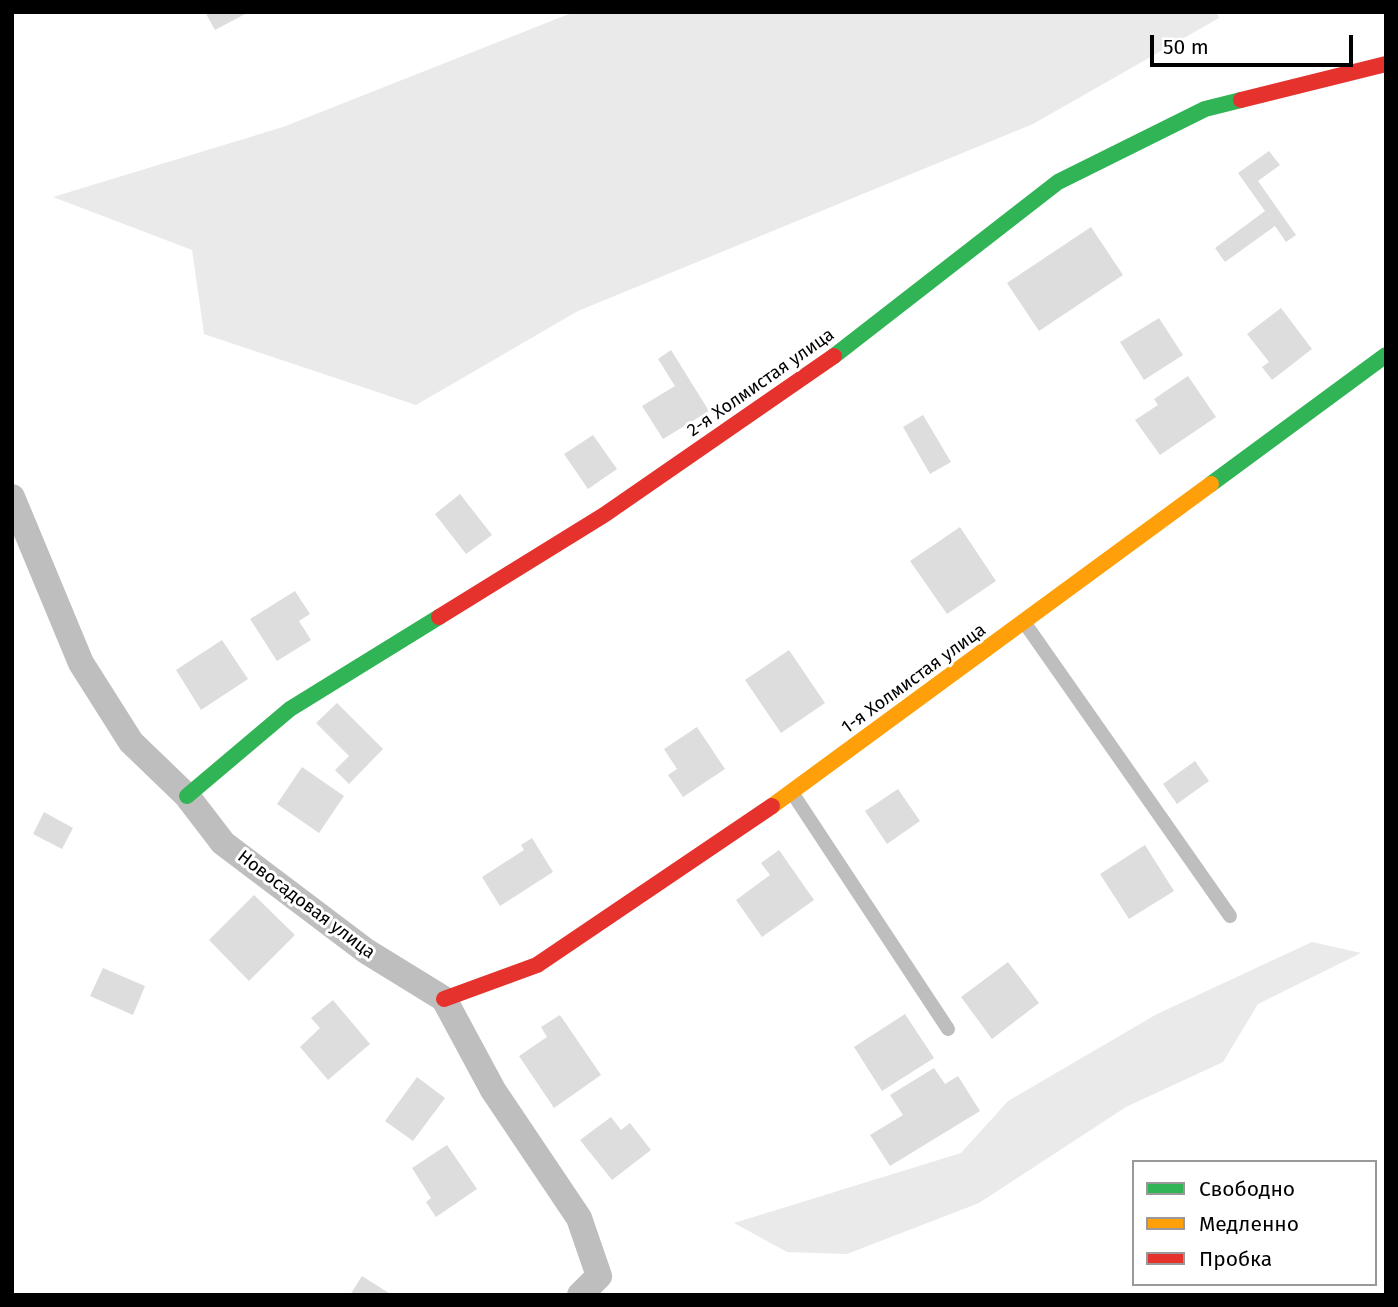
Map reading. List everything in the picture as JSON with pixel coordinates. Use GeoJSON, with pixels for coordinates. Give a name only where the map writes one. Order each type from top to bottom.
{"type":"FeatureCollection","features":[{"type":"Feature","properties":{"kind":"street","name":"2-я Холмистая улица"},"geometry":{"type":"LineString","coordinates":[[187,796],[290,709],[604,514],[806,378],[1058,182],[1205,109],[1386,64]]}},
{"type":"Feature","properties":{"kind":"street","name":"1-я Холмистая улица"},"geometry":{"type":"LineString","coordinates":[[444,999],[537,965],[792,793],[1386,355]]}},
{"type":"Feature","properties":{"kind":"street","name":"Новосадовая улица"},"geometry":{"type":"LineString","coordinates":[[12,497],[81,663],[131,742],[187,796],[223,843],[366,951],[444,999]]}},
{"type":"Feature","properties":{"kind":"street"},"geometry":{"type":"LineString","coordinates":[[444,999],[493,1090],[579,1218],[599,1276],[580,1295]]}},
{"type":"Feature","properties":{"kind":"lane"},"geometry":{"type":"LineString","coordinates":[[1024,622],[1230,916]]}},
{"type":"Feature","properties":{"kind":"lane"},"geometry":{"type":"LineString","coordinates":[[792,793],[948,1029]]}},
{"type":"Feature","properties":{"kind":"shaded area"},"geometry":{"type":"Polygon","coordinates":[[[574,12],[1217,12],[1219,18],[1033,124],[578,311],[416,405],[204,334],[192,250],[53,197],[283,127],[574,12]]]}},
{"type":"Feature","properties":{"kind":"shaded area"},"geometry":{"type":"Polygon","coordinates":[[[1312,942],[1361,953],[1258,1004],[1223,1062],[1126,1107],[979,1203],[847,1254],[787,1252],[734,1223],[961,1153],[1008,1101],[1157,1014],[1312,942]]]}},
{"type":"Feature","properties":{"kind":"building"},"geometry":{"type":"Polygon","coordinates":[[[205,12],[249,12],[215,30],[205,12]]]}},
{"type":"Feature","properties":{"kind":"building"},"geometry":{"type":"Polygon","coordinates":[[[1269,151],[1280,165],[1258,181],[1296,235],[1286,242],[1275,226],[1225,262],[1215,248],[1265,211],[1238,173],[1269,151]]]}},
{"type":"Feature","properties":{"kind":"building"},"geometry":{"type":"Polygon","coordinates":[[[1091,227],[1123,275],[1039,331],[1007,283],[1091,227]]]}},
{"type":"Feature","properties":{"kind":"building"},"geometry":{"type":"Polygon","coordinates":[[[1281,308],[1312,349],[1272,380],[1262,367],[1269,362],[1247,334],[1281,308]]]}},
{"type":"Feature","properties":{"kind":"building"},"geometry":{"type":"Polygon","coordinates":[[[1159,318],[1183,355],[1144,380],[1120,342],[1159,318]]]}},
{"type":"Feature","properties":{"kind":"building"},"geometry":{"type":"Polygon","coordinates":[[[671,350],[709,411],[663,439],[642,406],[675,386],[658,359],[671,350]]]}},
{"type":"Feature","properties":{"kind":"building"},"geometry":{"type":"Polygon","coordinates":[[[1188,376],[1216,417],[1160,455],[1135,420],[1158,405],[1154,399],[1188,376]]]}},
{"type":"Feature","properties":{"kind":"building"},"geometry":{"type":"Polygon","coordinates":[[[923,415],[951,462],[930,474],[903,427],[923,415]]]}},
{"type":"Feature","properties":{"kind":"building"},"geometry":{"type":"Polygon","coordinates":[[[593,435],[617,469],[588,489],[564,454],[593,435]]]}},
{"type":"Feature","properties":{"kind":"building"},"geometry":{"type":"Polygon","coordinates":[[[460,494],[492,535],[466,554],[435,514],[460,494]]]}},
{"type":"Feature","properties":{"kind":"building"},"geometry":{"type":"Polygon","coordinates":[[[960,527],[996,581],[947,614],[910,561],[960,527]]]}},
{"type":"Feature","properties":{"kind":"building"},"geometry":{"type":"Polygon","coordinates":[[[295,591],[310,614],[299,621],[311,640],[277,661],[250,619],[295,591]]]}},
{"type":"Feature","properties":{"kind":"building"},"geometry":{"type":"Polygon","coordinates":[[[222,640],[248,679],[201,710],[176,670],[222,640]]]}},
{"type":"Feature","properties":{"kind":"building"},"geometry":{"type":"Polygon","coordinates":[[[789,650],[825,703],[781,733],[745,680],[789,650]]]}},
{"type":"Feature","properties":{"kind":"building"},"geometry":{"type":"Polygon","coordinates":[[[337,703],[383,749],[349,784],[335,770],[349,756],[316,723],[337,703]]]}},
{"type":"Feature","properties":{"kind":"building"},"geometry":{"type":"Polygon","coordinates":[[[697,727],[725,769],[683,797],[668,775],[677,769],[664,749],[697,727]]]}},
{"type":"Feature","properties":{"kind":"building"},"geometry":{"type":"Polygon","coordinates":[[[1195,761],[1209,781],[1177,804],[1163,784],[1195,761]]]}},
{"type":"Feature","properties":{"kind":"building"},"geometry":{"type":"Polygon","coordinates":[[[302,767],[344,796],[319,833],[277,804],[302,767]]]}},
{"type":"Feature","properties":{"kind":"building"},"geometry":{"type":"Polygon","coordinates":[[[898,789],[920,821],[887,844],[865,811],[898,789]]]}},
{"type":"Feature","properties":{"kind":"building"},"geometry":{"type":"Polygon","coordinates":[[[44,812],[73,828],[62,849],[33,834],[44,812]]]}},
{"type":"Feature","properties":{"kind":"building"},"geometry":{"type":"Polygon","coordinates":[[[532,838],[553,872],[500,906],[482,877],[524,850],[521,845],[532,838]]]}},
{"type":"Feature","properties":{"kind":"building"},"geometry":{"type":"Polygon","coordinates":[[[1145,845],[1174,891],[1129,919],[1100,874],[1145,845]]]}},
{"type":"Feature","properties":{"kind":"building"},"geometry":{"type":"Polygon","coordinates":[[[779,850],[814,900],[762,937],[736,900],[770,875],[761,863],[779,850]]]}},
{"type":"Feature","properties":{"kind":"building"},"geometry":{"type":"Polygon","coordinates":[[[254,895],[295,935],[249,981],[209,940],[254,895]]]}},
{"type":"Feature","properties":{"kind":"building"},"geometry":{"type":"Polygon","coordinates":[[[1008,962],[1039,1003],[992,1039],[961,997],[1008,962]]]}},
{"type":"Feature","properties":{"kind":"building"},"geometry":{"type":"Polygon","coordinates":[[[103,968],[145,986],[133,1015],[90,996],[103,968]]]}},
{"type":"Feature","properties":{"kind":"building"},"geometry":{"type":"Polygon","coordinates":[[[333,1000],[370,1044],[328,1080],[300,1047],[320,1028],[311,1018],[333,1000]]]}},
{"type":"Feature","properties":{"kind":"building"},"geometry":{"type":"Polygon","coordinates":[[[905,1014],[934,1058],[882,1091],[854,1047],[905,1014]]]}},
{"type":"Feature","properties":{"kind":"building"},"geometry":{"type":"Polygon","coordinates":[[[560,1015],[601,1075],[554,1108],[519,1056],[547,1037],[541,1027],[560,1015]]]}},
{"type":"Feature","properties":{"kind":"building"},"geometry":{"type":"Polygon","coordinates":[[[934,1068],[945,1084],[958,1076],[980,1111],[890,1166],[870,1135],[903,1115],[890,1095],[934,1068]]]}},
{"type":"Feature","properties":{"kind":"building"},"geometry":{"type":"Polygon","coordinates":[[[417,1077],[445,1098],[413,1141],[385,1121],[417,1077]]]}},
{"type":"Feature","properties":{"kind":"building"},"geometry":{"type":"Polygon","coordinates":[[[611,1117],[621,1130],[630,1123],[651,1150],[612,1180],[580,1140],[611,1117]]]}},
{"type":"Feature","properties":{"kind":"building"},"geometry":{"type":"Polygon","coordinates":[[[447,1145],[477,1189],[436,1217],[426,1202],[431,1198],[412,1168],[447,1145]]]}},
{"type":"Feature","properties":{"kind":"building"},"geometry":{"type":"Polygon","coordinates":[[[362,1276],[392,1295],[350,1295],[362,1276]]]}},
{"type":"Feature","properties":{"kind":"traffic: fast"},"geometry":{"type":"LineString","coordinates":[[834,356],[1058,182],[1205,109],[1241,100]]}},
{"type":"Feature","properties":{"kind":"traffic: fast"},"geometry":{"type":"LineString","coordinates":[[1211,484],[1386,355]]}},
{"type":"Feature","properties":{"kind":"traffic: fast"},"geometry":{"type":"LineString","coordinates":[[187,796],[290,709],[439,617]]}},
{"type":"Feature","properties":{"kind":"traffic: slow"},"geometry":{"type":"LineString","coordinates":[[772,806],[1211,484]]}},
{"type":"Feature","properties":{"kind":"traffic: jam"},"geometry":{"type":"LineString","coordinates":[[1241,100],[1386,64]]}},
{"type":"Feature","properties":{"kind":"traffic: jam"},"geometry":{"type":"LineString","coordinates":[[439,617],[604,515],[834,356]]}},
{"type":"Feature","properties":{"kind":"traffic: jam"},"geometry":{"type":"LineString","coordinates":[[444,999],[537,965],[772,806]]}}]}
